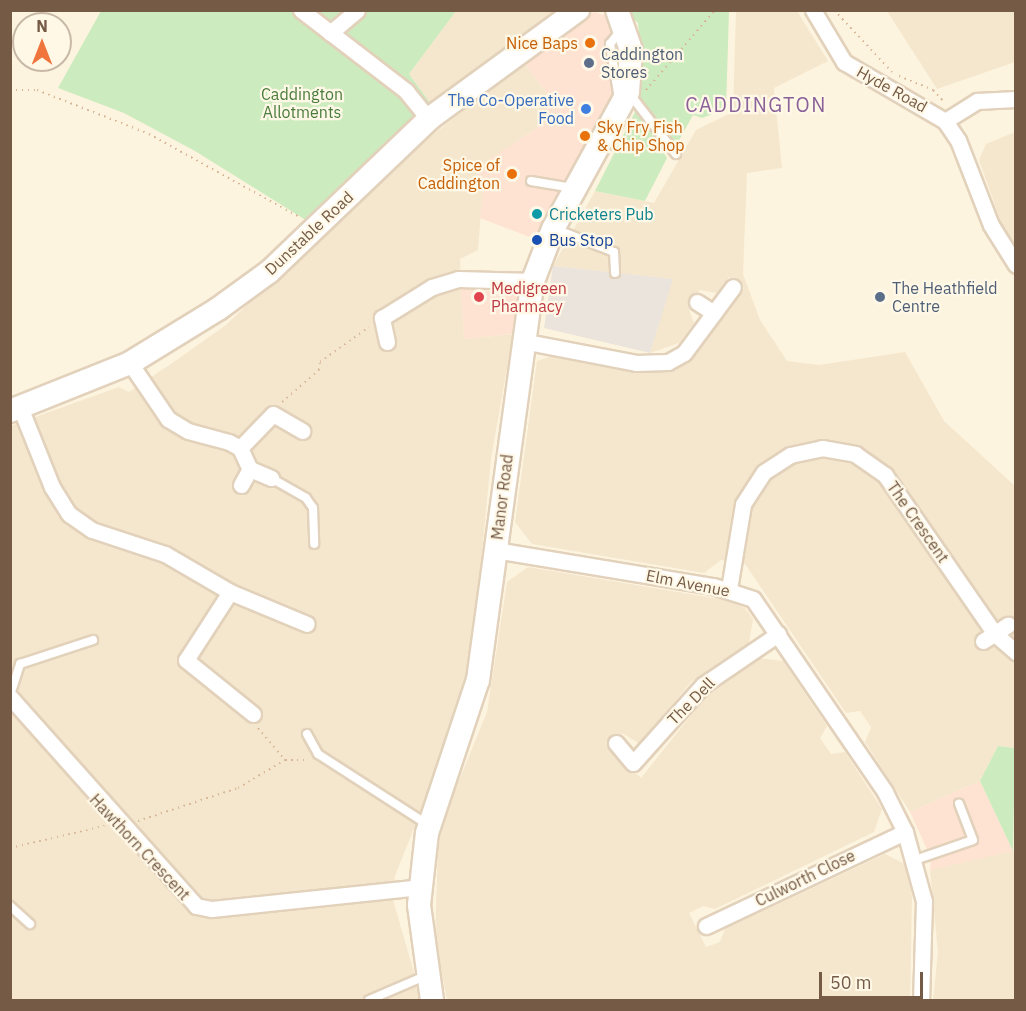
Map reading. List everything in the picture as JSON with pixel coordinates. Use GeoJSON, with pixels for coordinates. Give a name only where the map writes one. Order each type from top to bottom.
{"type":"FeatureCollection","features":[{"type":"Feature","properties":{"kind":"street"},"geometry":{"type":"LineString","coordinates":[[301,10],[406,91],[429,119]]}},
{"type":"Feature","properties":{"kind":"street"},"geometry":{"type":"LineString","coordinates":[[330,33],[357,10]]}},
{"type":"Feature","properties":{"kind":"street","name":"Dunstable Road"},"geometry":{"type":"LineString","coordinates":[[15,409],[130,363],[218,309],[317,227],[429,119],[578,10]]}},
{"type":"Feature","properties":{"kind":"street","name":"Hyde Road"},"geometry":{"type":"LineString","coordinates":[[813,10],[844,62],[950,117],[991,225],[1016,265]]}},
{"type":"Feature","properties":{"kind":"street","name":"Manor Road"},"geometry":{"type":"LineString","coordinates":[[432,1000],[426,976],[420,887],[428,826],[478,680],[522,341],[533,281],[553,229],[577,190],[625,99],[632,51],[622,19]]}},
{"type":"Feature","properties":{"kind":"street"},"geometry":{"type":"LineString","coordinates":[[950,117],[977,101],[1016,99]]}},
{"type":"Feature","properties":{"kind":"street"},"geometry":{"type":"LineString","coordinates":[[387,342],[382,318],[432,287],[458,279],[533,281]]}},
{"type":"Feature","properties":{"kind":"street"},"geometry":{"type":"LineString","coordinates":[[522,341],[656,363],[684,353],[733,287]]}},
{"type":"Feature","properties":{"kind":"street"},"geometry":{"type":"LineString","coordinates":[[697,302],[714,313]]}},
{"type":"Feature","properties":{"kind":"street"},"geometry":{"type":"LineString","coordinates":[[130,363],[168,419],[240,448],[250,470],[271,478]]}},
{"type":"Feature","properties":{"kind":"street"},"geometry":{"type":"LineString","coordinates":[[15,409],[52,487],[69,514],[92,530],[165,554],[230,592],[307,624]]}},
{"type":"Feature","properties":{"kind":"street"},"geometry":{"type":"LineString","coordinates":[[240,448],[276,409],[302,431]]}},
{"type":"Feature","properties":{"kind":"street","name":"The Crescent"},"geometry":{"type":"LineString","coordinates":[[729,589],[743,504],[764,472],[790,455],[822,448],[855,454],[885,476],[995,633],[1016,652]]}},
{"type":"Feature","properties":{"kind":"street"},"geometry":{"type":"LineString","coordinates":[[241,485],[250,470]]}},
{"type":"Feature","properties":{"kind":"street","name":"Elm Avenue"},"geometry":{"type":"LineString","coordinates":[[495,550],[729,589],[753,599],[778,634],[905,832],[915,861],[926,929],[921,1000]]}},
{"type":"Feature","properties":{"kind":"street"},"geometry":{"type":"LineString","coordinates":[[230,592],[179,657],[253,714]]}},
{"type":"Feature","properties":{"kind":"street","name":"The Dell"},"geometry":{"type":"LineString","coordinates":[[616,743],[633,762],[703,685],[778,634]]}},
{"type":"Feature","properties":{"kind":"street","name":"Hawthorn Crescent"},"geometry":{"type":"LineString","coordinates":[[10,696],[184,898],[203,908],[420,887]]}},
{"type":"Feature","properties":{"kind":"street","name":"Culworth Close"},"geometry":{"type":"LineString","coordinates":[[706,926],[905,832]]}},
{"type":"Feature","properties":{"kind":"lane"},"geometry":{"type":"LineString","coordinates":[[625,99],[676,154]]}},
{"type":"Feature","properties":{"kind":"lane"},"geometry":{"type":"LineString","coordinates":[[531,181],[577,190]]}},
{"type":"Feature","properties":{"kind":"lane"},"geometry":{"type":"LineString","coordinates":[[553,229],[614,252],[615,273]]}},
{"type":"Feature","properties":{"kind":"lane"},"geometry":{"type":"LineString","coordinates":[[271,478],[306,498],[313,508],[314,544]]}},
{"type":"Feature","properties":{"kind":"lane"},"geometry":{"type":"LineString","coordinates":[[10,696],[20,664],[93,640]]}},
{"type":"Feature","properties":{"kind":"lane"},"geometry":{"type":"LineString","coordinates":[[307,734],[318,754],[428,826]]}},
{"type":"Feature","properties":{"kind":"lane"},"geometry":{"type":"LineString","coordinates":[[915,861],[973,840],[959,804]]}},
{"type":"Feature","properties":{"kind":"lane"},"geometry":{"type":"LineString","coordinates":[[10,906],[30,924]]}},
{"type":"Feature","properties":{"kind":"lane"},"geometry":{"type":"LineString","coordinates":[[369,1000],[426,976]]}},
{"type":"Feature","properties":{"kind":"path"},"geometry":{"type":"LineString","coordinates":[[625,99],[646,90],[715,10]]}},
{"type":"Feature","properties":{"kind":"path"},"geometry":{"type":"LineString","coordinates":[[834,10],[877,60],[933,90],[950,117]]}},
{"type":"Feature","properties":{"kind":"path"},"geometry":{"type":"LineString","coordinates":[[10,90],[37,90],[149,134],[317,227]]}},
{"type":"Feature","properties":{"kind":"path"},"geometry":{"type":"LineString","coordinates":[[276,409],[319,370],[320,362],[382,318]]}},
{"type":"Feature","properties":{"kind":"path"},"geometry":{"type":"LineString","coordinates":[[253,714],[262,737],[285,760]]}},
{"type":"Feature","properties":{"kind":"path"},"geometry":{"type":"LineString","coordinates":[[10,848],[117,822],[130,824],[238,788],[285,760],[319,764]]}},
{"type":"Feature","properties":{"kind":"shaded area"},"geometry":{"type":"Polygon","coordinates":[[[456,11],[562,11],[434,108],[409,74],[456,11]]]}},
{"type":"Feature","properties":{"kind":"shaded area"},"geometry":{"type":"Polygon","coordinates":[[[736,11],[797,11],[828,61],[774,88],[782,168],[747,173],[743,274],[760,320],[787,361],[819,365],[905,352],[944,421],[1015,486],[1015,748],[998,746],[980,781],[910,812],[865,742],[871,727],[860,711],[846,713],[745,564],[721,560],[704,573],[532,544],[515,522],[537,361],[558,354],[635,371],[672,372],[696,355],[744,288],[729,277],[717,293],[700,290],[688,307],[694,323],[679,343],[650,353],[672,279],[553,266],[595,191],[654,203],[696,130],[733,112],[736,11]]]}},
{"type":"Feature","properties":{"kind":"shaded area"},"geometry":{"type":"Polygon","coordinates":[[[887,11],[1015,11],[1015,62],[937,89],[887,11]]]}},
{"type":"Feature","properties":{"kind":"shaded area"},"geometry":{"type":"Polygon","coordinates":[[[594,12],[607,16],[618,42],[620,81],[612,105],[537,240],[480,218],[483,187],[475,169],[546,122],[546,92],[524,63],[594,12]]]}},
{"type":"Feature","properties":{"kind":"shaded area"},"geometry":{"type":"Polygon","coordinates":[[[524,63],[546,92],[546,122],[519,140],[483,187],[478,250],[460,259],[464,339],[513,334],[491,459],[474,635],[456,722],[395,876],[393,900],[422,1000],[11,1000],[10,426],[119,387],[129,392],[178,359],[226,325],[393,166],[524,63]]]}},
{"type":"Feature","properties":{"kind":"shaded area"},"geometry":{"type":"Polygon","coordinates":[[[1015,132],[1015,244],[1002,225],[979,160],[986,144],[1015,132]]]}},
{"type":"Feature","properties":{"kind":"shaded area"},"geometry":{"type":"Polygon","coordinates":[[[553,266],[673,279],[650,353],[544,328],[553,266]]]}},
{"type":"Feature","properties":{"kind":"shaded area"},"geometry":{"type":"Polygon","coordinates":[[[461,288],[520,294],[513,334],[464,339],[461,288]]]}},
{"type":"Feature","properties":{"kind":"shaded area"},"geometry":{"type":"Polygon","coordinates":[[[528,567],[726,600],[745,608],[753,619],[749,643],[691,682],[640,744],[622,733],[608,749],[641,778],[707,695],[759,658],[783,661],[827,726],[820,738],[831,754],[845,752],[882,809],[874,832],[715,909],[703,906],[689,913],[706,947],[720,942],[725,929],[885,854],[905,864],[912,896],[910,1000],[447,1000],[435,938],[438,847],[444,817],[487,712],[507,582],[528,567]]]}},
{"type":"Feature","properties":{"kind":"shaded area"},"geometry":{"type":"Polygon","coordinates":[[[980,781],[1013,851],[930,870],[931,858],[910,812],[980,781]]]}},
{"type":"Feature","properties":{"kind":"shaded area"},"geometry":{"type":"Polygon","coordinates":[[[1015,850],[1015,1000],[933,1000],[938,952],[930,870],[1015,850]]]}},
{"type":"Feature","properties":{"kind":"green space","name":"Caddington Allotments"},"geometry":{"type":"Polygon","coordinates":[[[101,11],[456,11],[409,74],[434,108],[317,227],[195,151],[124,113],[58,88],[67,72],[72,72],[72,63],[101,11]]]}},
{"type":"Feature","properties":{"kind":"green space"},"geometry":{"type":"Polygon","coordinates":[[[625,11],[729,11],[726,109],[702,118],[693,115],[677,144],[665,138],[633,86],[641,60],[638,23],[625,11]]]}},
{"type":"Feature","properties":{"kind":"green space"},"geometry":{"type":"Polygon","coordinates":[[[637,108],[667,158],[645,201],[595,191],[637,108]]]}},
{"type":"Feature","properties":{"kind":"green space"},"geometry":{"type":"Polygon","coordinates":[[[998,746],[1015,748],[1013,851],[980,781],[998,746]]]}},
{"type":"Feature","properties":{"kind":"place","name":"Nice Baps"},"geometry":{"type":"Point","coordinates":[590,43]}},
{"type":"Feature","properties":{"kind":"place","name":"Caddington Stores"},"geometry":{"type":"Point","coordinates":[589,63]}},
{"type":"Feature","properties":{"kind":"place","name":"The Co-Operative Food"},"geometry":{"type":"Point","coordinates":[586,109]}},
{"type":"Feature","properties":{"kind":"place","name":"Sky Fry Fish & Chip Shop"},"geometry":{"type":"Point","coordinates":[585,136]}},
{"type":"Feature","properties":{"kind":"place","name":"Spice of Caddington"},"geometry":{"type":"Point","coordinates":[512,174]}},
{"type":"Feature","properties":{"kind":"place","name":"Cricketers Pub"},"geometry":{"type":"Point","coordinates":[537,214]}},
{"type":"Feature","properties":{"kind":"place","name":"Bus Stop"},"geometry":{"type":"Point","coordinates":[537,240]}},
{"type":"Feature","properties":{"kind":"place","name":"Medigreen Pharmacy"},"geometry":{"type":"Point","coordinates":[479,297]}},
{"type":"Feature","properties":{"kind":"place","name":"The Heathfield Centre"},"geometry":{"type":"Point","coordinates":[880,297]}},
{"type":"Feature","properties":{"kind":"district","name":"CADDINGTON"},"geometry":{"type":"Point","coordinates":[756,104]}}]}
